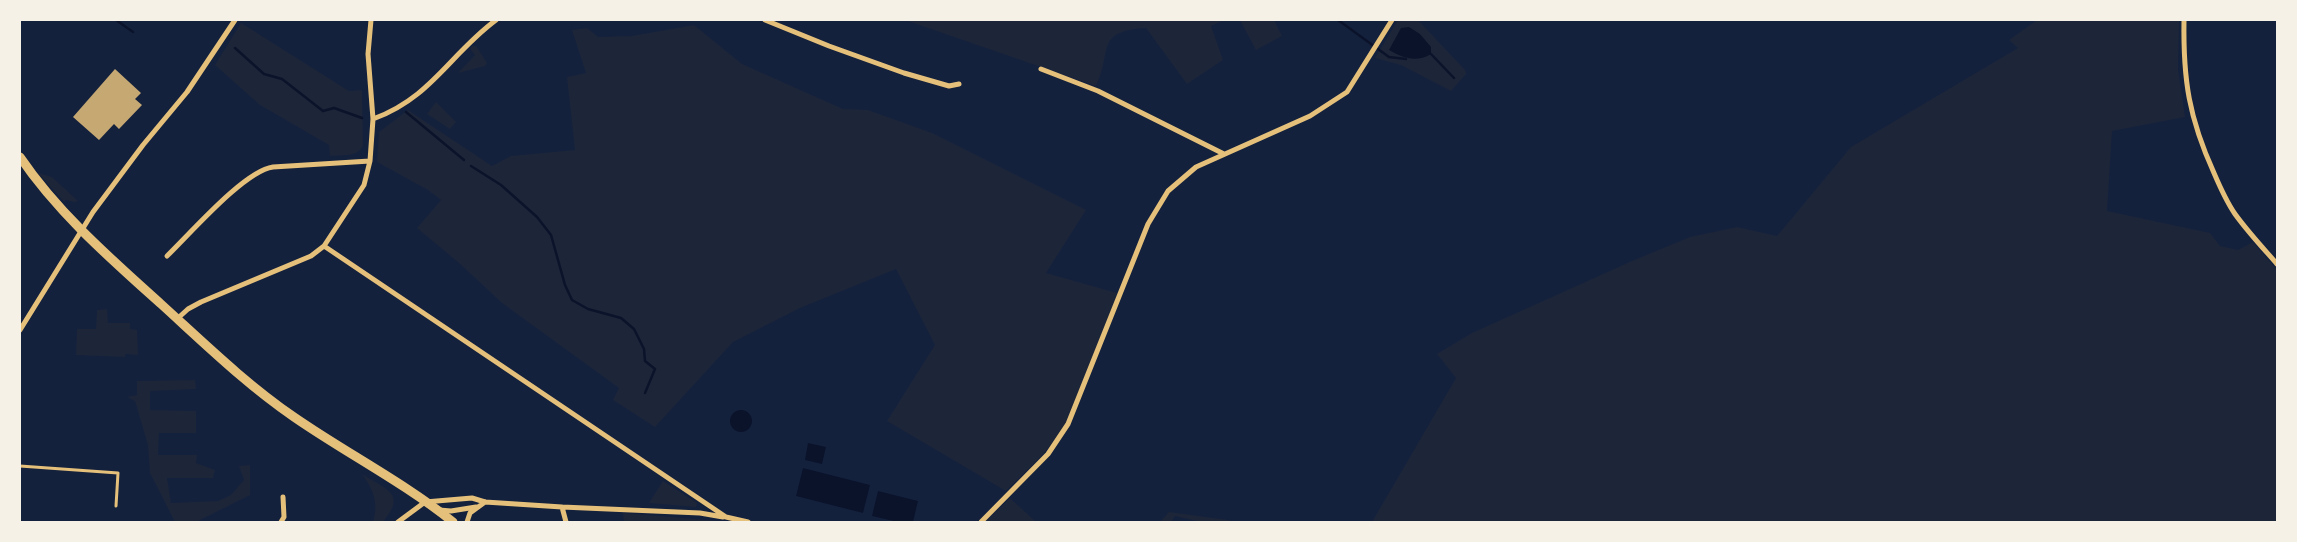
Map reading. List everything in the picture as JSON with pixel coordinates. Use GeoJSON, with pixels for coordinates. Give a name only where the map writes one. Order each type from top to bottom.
{"type":"FeatureCollection","features":[{"type":"Feature","properties":{"kind":"main road"},"geometry":{"type":"LineString","coordinates":[[20,157],[48,194],[83,231],[235,373],[280,407],[451,518]]}},
{"type":"Feature","properties":{"kind":"street"},"geometry":{"type":"LineString","coordinates":[[20,330],[93,212],[187,92],[235,20]]}},
{"type":"Feature","properties":{"kind":"street"},"geometry":{"type":"LineString","coordinates":[[177,319],[188,309],[201,302],[311,256],[324,246],[364,184],[370,162],[373,119],[368,54],[371,20]]}},
{"type":"Feature","properties":{"kind":"street"},"geometry":{"type":"LineString","coordinates":[[373,119],[392,112],[432,83],[465,46],[496,20]]}},
{"type":"Feature","properties":{"kind":"street"},"geometry":{"type":"LineString","coordinates":[[765,20],[904,73],[949,86],[959,84]]}},
{"type":"Feature","properties":{"kind":"street"},"geometry":{"type":"LineString","coordinates":[[981,522],[1048,454],[1068,424],[1148,224],[1168,191],[1196,167],[1324,108],[1347,92],[1392,20]]}},
{"type":"Feature","properties":{"kind":"street"},"geometry":{"type":"LineString","coordinates":[[2184,20],[2186,91],[2193,120],[2204,150],[2234,213],[2277,264]]}},
{"type":"Feature","properties":{"kind":"street"},"geometry":{"type":"LineString","coordinates":[[1041,69],[1098,91],[1224,154]]}},
{"type":"Feature","properties":{"kind":"street"},"geometry":{"type":"LineString","coordinates":[[167,256],[240,184],[259,170],[272,167],[370,162]]}},
{"type":"Feature","properties":{"kind":"street"},"geometry":{"type":"LineString","coordinates":[[324,246],[726,517]]}},
{"type":"Feature","properties":{"kind":"street"},"geometry":{"type":"LineString","coordinates":[[281,522],[284,517],[283,497]]}},
{"type":"Feature","properties":{"kind":"street"},"geometry":{"type":"LineString","coordinates":[[398,522],[425,502],[472,498],[485,502],[664,511],[726,517],[748,522]]}},
{"type":"Feature","properties":{"kind":"street"},"geometry":{"type":"LineString","coordinates":[[456,499],[452,504],[451,518],[485,502]]}},
{"type":"Feature","properties":{"kind":"street"},"geometry":{"type":"LineString","coordinates":[[467,522],[470,513],[476,507]]}},
{"type":"Feature","properties":{"kind":"street"},"geometry":{"type":"LineString","coordinates":[[562,507],[566,522]]}},
{"type":"Feature","properties":{"kind":"lane"},"geometry":{"type":"LineString","coordinates":[[20,466],[118,473],[116,506]]}},
{"type":"Feature","properties":{"kind":"shaded area"},"geometry":{"type":"Polygon","coordinates":[[[905,20],[1224,20],[1211,26],[1223,60],[1187,84],[1146,28],[1130,30],[1119,33],[1112,38],[1108,45],[1096,86],[905,20]]]}},
{"type":"Feature","properties":{"kind":"shaded area"},"geometry":{"type":"Polygon","coordinates":[[[1240,20],[1274,20],[1282,36],[1256,50],[1240,20]]]}},
{"type":"Feature","properties":{"kind":"shaded area"},"geometry":{"type":"Polygon","coordinates":[[[1398,20],[1418,20],[1465,70],[1466,74],[1451,91],[1401,65],[1375,58],[1398,20]]]}},
{"type":"Feature","properties":{"kind":"shaded area"},"geometry":{"type":"Polygon","coordinates":[[[2037,20],[2179,20],[2178,69],[2185,117],[2112,131],[2107,211],[2210,233],[2220,246],[2238,250],[2253,242],[2277,270],[2277,522],[1372,522],[1456,378],[1437,354],[1472,333],[1690,237],[1737,227],[1777,236],[1851,147],[2018,48],[2009,40],[2037,20]]]}},
{"type":"Feature","properties":{"kind":"shaded area"},"geometry":{"type":"Polygon","coordinates":[[[241,23],[349,91],[362,90],[363,145],[358,152],[350,155],[330,156],[329,145],[260,105],[215,65],[241,23]]]}},
{"type":"Feature","properties":{"kind":"shaded area"},"geometry":{"type":"Polygon","coordinates":[[[694,25],[742,64],[843,109],[868,110],[932,133],[1086,210],[1046,273],[1117,293],[1088,375],[1066,422],[1054,441],[1006,491],[887,421],[935,345],[896,269],[800,308],[733,342],[655,427],[613,400],[619,388],[502,303],[459,263],[417,228],[441,200],[428,190],[377,162],[379,132],[408,110],[492,166],[511,156],[575,150],[567,77],[586,73],[572,30],[587,28],[598,37],[632,36],[694,25]]]}},
{"type":"Feature","properties":{"kind":"shaded area"},"geometry":{"type":"Polygon","coordinates":[[[1409,27],[1420,34],[1431,47],[1431,54],[1415,59],[1389,50],[1401,28],[1409,27]]]}},
{"type":"Feature","properties":{"kind":"shaded area"},"geometry":{"type":"Polygon","coordinates":[[[472,46],[476,46],[487,63],[485,66],[458,73],[475,55],[470,49],[472,46]]]}},
{"type":"Feature","properties":{"kind":"shaded area"},"geometry":{"type":"Polygon","coordinates":[[[436,102],[456,122],[450,129],[427,114],[436,102]]]}},
{"type":"Feature","properties":{"kind":"shaded area"},"geometry":{"type":"Polygon","coordinates":[[[38,173],[52,177],[78,201],[66,200],[64,202],[38,173]]]}},
{"type":"Feature","properties":{"kind":"shaded area"},"geometry":{"type":"Polygon","coordinates":[[[107,309],[108,323],[130,323],[130,329],[137,330],[138,355],[125,354],[125,357],[76,355],[77,329],[96,329],[97,310],[107,309]]]}},
{"type":"Feature","properties":{"kind":"shaded area"},"geometry":{"type":"Polygon","coordinates":[[[195,380],[196,389],[150,391],[150,410],[196,411],[196,433],[159,433],[158,455],[197,455],[196,463],[215,470],[213,478],[167,478],[171,503],[218,501],[231,495],[244,480],[239,466],[250,465],[250,495],[196,522],[175,522],[150,473],[148,445],[135,401],[127,397],[137,395],[137,381],[195,380]]]}},
{"type":"Feature","properties":{"kind":"shaded area"},"geometry":{"type":"Polygon","coordinates":[[[741,410],[749,413],[752,421],[749,429],[741,432],[733,429],[730,421],[733,413],[741,410]]]}},
{"type":"Feature","properties":{"kind":"shaded area"},"geometry":{"type":"Polygon","coordinates":[[[808,443],[826,447],[822,464],[805,460],[808,443]]]}},
{"type":"Feature","properties":{"kind":"shaded area"},"geometry":{"type":"Polygon","coordinates":[[[803,468],[870,485],[863,513],[796,496],[803,468]]]}},
{"type":"Feature","properties":{"kind":"shaded area"},"geometry":{"type":"Polygon","coordinates":[[[362,474],[385,488],[393,498],[390,512],[383,522],[373,522],[375,515],[374,496],[362,474]]]}},
{"type":"Feature","properties":{"kind":"shaded area"},"geometry":{"type":"Polygon","coordinates":[[[663,481],[697,503],[696,507],[649,503],[663,481]]]}},
{"type":"Feature","properties":{"kind":"shaded area"},"geometry":{"type":"Polygon","coordinates":[[[878,491],[918,501],[913,522],[898,522],[872,516],[878,491]]]}},
{"type":"Feature","properties":{"kind":"shaded area"},"geometry":{"type":"Polygon","coordinates":[[[1010,498],[1036,522],[985,522],[1010,498]]]}},
{"type":"Feature","properties":{"kind":"shaded area"},"geometry":{"type":"Polygon","coordinates":[[[1169,512],[1232,522],[1201,522],[1175,516],[1171,522],[1160,522],[1169,512]]]}},
{"type":"Feature","properties":{"kind":"shaded area"},"geometry":{"type":"Polygon","coordinates":[[[623,513],[731,522],[624,522],[623,513]]]}},
{"type":"Feature","properties":{"kind":"building"},"geometry":{"type":"Polygon","coordinates":[[[115,69],[141,93],[135,99],[142,105],[119,129],[114,124],[99,140],[73,117],[115,69]]]}},
{"type":"Feature","properties":{"kind":"waterway"},"geometry":{"type":"LineString","coordinates":[[116,20],[133,32]]}},
{"type":"Feature","properties":{"kind":"waterway"},"geometry":{"type":"LineString","coordinates":[[1338,20],[1389,57],[1406,59]]}},
{"type":"Feature","properties":{"kind":"waterway"},"geometry":{"type":"LineString","coordinates":[[235,48],[264,74],[282,79],[323,111],[334,108],[362,118]]}},
{"type":"Feature","properties":{"kind":"waterway"},"geometry":{"type":"LineString","coordinates":[[1431,54],[1454,78]]}},
{"type":"Feature","properties":{"kind":"waterway"},"geometry":{"type":"LineString","coordinates":[[406,112],[464,160]]}},
{"type":"Feature","properties":{"kind":"waterway"},"geometry":{"type":"LineString","coordinates":[[471,166],[501,185],[537,217],[551,235],[565,285],[572,300],[588,309],[621,318],[634,329],[644,349],[645,361],[655,369],[645,393]]}}]}
